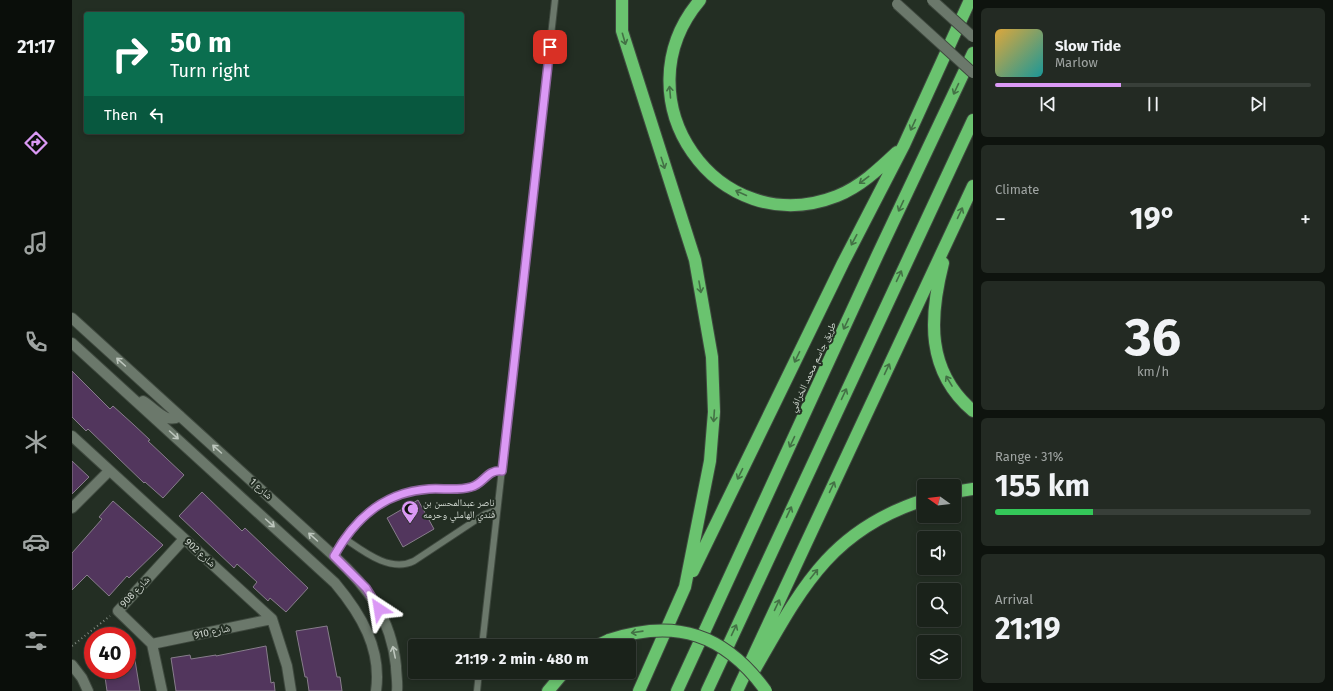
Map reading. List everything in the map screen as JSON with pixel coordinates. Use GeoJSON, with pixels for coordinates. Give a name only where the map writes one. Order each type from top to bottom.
{"type":"FeatureCollection","features":[{"type":"Feature","properties":{"kind":"highway"},"geometry":{"type":"LineString","coordinates":[[622,0],[622,31],[695,260],[712,357],[714,412],[710,461],[685,587]]}},
{"type":"Feature","properties":{"kind":"highway"},"geometry":{"type":"LineString","coordinates":[[700,0],[680,31],[674,45],[670,72],[670,94],[675,119],[685,143],[700,164],[721,182],[734,190],[759,200],[788,205],[818,202],[850,190],[864,181],[904,145]]}},
{"type":"Feature","properties":{"kind":"highway"},"geometry":{"type":"LineString","coordinates":[[639,691],[685,587],[843,263],[904,145],[970,0]]}},
{"type":"Feature","properties":{"kind":"highway","name":"طريق جاسم محمد الخرافي"},"geometry":{"type":"LineString","coordinates":[[677,691],[878,254],[973,53]]}},
{"type":"Feature","properties":{"kind":"highway"},"geometry":{"type":"LineString","coordinates":[[707,691],[973,120]]}},
{"type":"Feature","properties":{"kind":"highway"},"geometry":{"type":"LineString","coordinates":[[738,691],[973,186]]}},
{"type":"Feature","properties":{"kind":"highway"},"geometry":{"type":"LineString","coordinates":[[949,237],[934,306],[934,339],[943,372],[957,394],[973,412]]}},
{"type":"Feature","properties":{"kind":"highway"},"geometry":{"type":"LineString","coordinates":[[961,491],[973,489]]}},
{"type":"Feature","properties":{"kind":"highway"},"geometry":{"type":"LineString","coordinates":[[742,691],[792,606],[813,574],[833,552],[859,531],[882,517],[902,507],[917,502]]}},
{"type":"Feature","properties":{"kind":"highway"},"geometry":{"type":"LineString","coordinates":[[612,639],[630,633],[657,630],[685,632],[697,636],[716,644],[745,664],[766,691]]}},
{"type":"Feature","properties":{"kind":"highway"},"geometry":{"type":"LineString","coordinates":[[548,691],[558,679]]}},
{"type":"Feature","properties":{"kind":"street"},"geometry":{"type":"LineString","coordinates":[[932,0],[973,37]]}},
{"type":"Feature","properties":{"kind":"street"},"geometry":{"type":"LineString","coordinates":[[895,2],[973,73]]}},
{"type":"Feature","properties":{"kind":"street","name":"شارع 1"},"geometry":{"type":"LineString","coordinates":[[72,318],[334,556],[366,588],[379,609],[392,643],[395,659],[397,691]]}},
{"type":"Feature","properties":{"kind":"street","name":"شارع 1"},"geometry":{"type":"LineString","coordinates":[[72,343],[335,582],[361,618],[370,636],[376,662],[376,691]]}},
{"type":"Feature","properties":{"kind":"street"},"geometry":{"type":"LineString","coordinates":[[127,393],[148,404],[168,418],[174,419],[180,416]]}},
{"type":"Feature","properties":{"kind":"street","name":"شارع 902"},"geometry":{"type":"LineString","coordinates":[[72,436],[272,619]]}},
{"type":"Feature","properties":{"kind":"street"},"geometry":{"type":"LineString","coordinates":[[72,508],[109,470]]}},
{"type":"Feature","properties":{"kind":"street","name":"شارع 908"},"geometry":{"type":"LineString","coordinates":[[152,644],[118,611],[184,539]]}},
{"type":"Feature","properties":{"kind":"street"},"geometry":{"type":"LineString","coordinates":[[272,619],[287,666],[291,691]]}},
{"type":"Feature","properties":{"kind":"street","name":"شارع 910"},"geometry":{"type":"LineString","coordinates":[[152,644],[272,619]]}},
{"type":"Feature","properties":{"kind":"street"},"geometry":{"type":"LineString","coordinates":[[152,644],[162,691]]}},
{"type":"Feature","properties":{"kind":"street"},"geometry":{"type":"LineString","coordinates":[[72,665],[82,678],[88,691]]}},
{"type":"Feature","properties":{"kind":"lane"},"geometry":{"type":"LineString","coordinates":[[483,639],[555,0]]}},
{"type":"Feature","properties":{"kind":"lane"},"geometry":{"type":"LineString","coordinates":[[334,556],[344,538],[364,516],[380,504],[398,495],[427,489],[473,487],[482,482],[491,472],[502,471]]}},
{"type":"Feature","properties":{"kind":"lane"},"geometry":{"type":"LineString","coordinates":[[344,538],[374,557],[397,565],[406,564],[414,561],[484,514],[497,510]]}},
{"type":"Feature","properties":{"kind":"lane"},"geometry":{"type":"LineString","coordinates":[[477,691],[478,679]]}},
{"type":"Feature","properties":{"kind":"path"},"geometry":{"type":"LineString","coordinates":[[72,646],[118,611]]}},
{"type":"Feature","properties":{"kind":"building"},"geometry":{"type":"Polygon","coordinates":[[[72,371],[110,409],[113,406],[134,425],[150,440],[148,441],[184,475],[163,498],[145,482],[144,483],[88,429],[86,431],[72,417],[72,371]]]}},
{"type":"Feature","properties":{"kind":"building"},"geometry":{"type":"Polygon","coordinates":[[[72,461],[89,477],[72,494],[72,461]]]}},
{"type":"Feature","properties":{"kind":"building"},"geometry":{"type":"Polygon","coordinates":[[[202,492],[242,531],[245,528],[308,588],[286,612],[270,598],[268,601],[253,587],[257,582],[237,564],[234,568],[179,516],[202,492]]]}},
{"type":"Feature","properties":{"kind":"building","name":"ناصر عبدالمحسن بن فندي الهاملي وحرمه"},"geometry":{"type":"Polygon","coordinates":[[[418,500],[434,529],[403,547],[387,518],[418,500]]]}},
{"type":"Feature","properties":{"kind":"building"},"geometry":{"type":"Polygon","coordinates":[[[113,501],[163,545],[129,578],[127,576],[109,596],[87,575],[72,590],[72,553],[102,519],[99,517],[113,501]]]}},
{"type":"Feature","properties":{"kind":"building"},"geometry":{"type":"Polygon","coordinates":[[[327,626],[337,677],[340,677],[342,691],[309,691],[296,631],[327,626]]]}},
{"type":"Feature","properties":{"kind":"building"},"geometry":{"type":"Polygon","coordinates":[[[266,646],[271,683],[274,682],[275,691],[176,691],[171,658],[190,655],[191,659],[216,656],[266,646]]]}},
{"type":"Feature","properties":{"kind":"building"},"geometry":{"type":"Polygon","coordinates":[[[136,666],[140,691],[107,691],[105,679],[136,679],[136,666]]]}},
{"type":"Feature","properties":{"kind":"place","name":"ناصر عبدالمحسن بن فندي الهاملي وحرمه"},"geometry":{"type":"Point","coordinates":[410,524]}},
{"type":"Feature","properties":{"kind":"route"},"geometry":{"type":"LineString","coordinates":[[379,609],[366,588],[334,556],[344,538],[356,523],[371,510],[388,499],[398,495],[417,490],[473,487],[482,482],[491,472],[498,470],[502,471],[550,47]]}}]}
